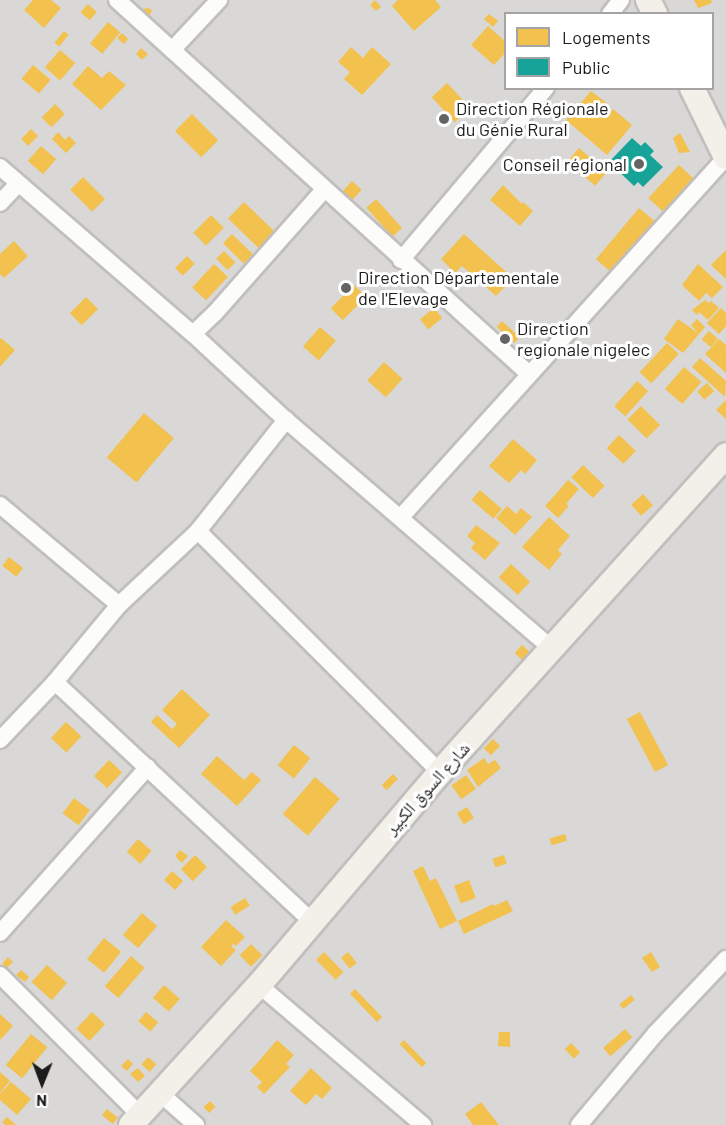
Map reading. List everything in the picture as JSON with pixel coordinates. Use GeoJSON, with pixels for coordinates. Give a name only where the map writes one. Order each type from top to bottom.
{"type":"FeatureCollection","features":[{"type":"Feature","properties":{"kind":"street"},"geometry":{"type":"LineString","coordinates":[[117,0],[400,260],[528,373]]}},
{"type":"Feature","properties":{"kind":"street"},"geometry":{"type":"LineString","coordinates":[[172,50],[219,0]]}},
{"type":"Feature","properties":{"kind":"street"},"geometry":{"type":"LineString","coordinates":[[612,12],[621,0]]}},
{"type":"Feature","properties":{"kind":"street"},"geometry":{"type":"LineString","coordinates":[[400,260],[544,90]]}},
{"type":"Feature","properties":{"kind":"street"},"geometry":{"type":"LineString","coordinates":[[401,517],[528,373],[726,157],[693,90]]}},
{"type":"Feature","properties":{"kind":"street"},"geometry":{"type":"LineString","coordinates":[[0,166],[192,334],[286,420],[401,517],[552,650]]}},
{"type":"Feature","properties":{"kind":"street"},"geometry":{"type":"LineString","coordinates":[[0,203],[18,184]]}},
{"type":"Feature","properties":{"kind":"street"},"geometry":{"type":"LineString","coordinates":[[192,334],[215,313],[324,190]]}},
{"type":"Feature","properties":{"kind":"street"},"geometry":{"type":"LineString","coordinates":[[0,740],[55,682],[119,605],[198,531],[286,420]]}},
{"type":"Feature","properties":{"kind":"street","name":"شارع السوق الكبير"},"geometry":{"type":"LineString","coordinates":[[136,1120],[259,985],[311,921],[440,772],[726,455]]}},
{"type":"Feature","properties":{"kind":"street"},"geometry":{"type":"LineString","coordinates":[[0,505],[119,605]]}},
{"type":"Feature","properties":{"kind":"street"},"geometry":{"type":"LineString","coordinates":[[198,531],[440,772]]}},
{"type":"Feature","properties":{"kind":"street"},"geometry":{"type":"LineString","coordinates":[[55,682],[311,921]]}},
{"type":"Feature","properties":{"kind":"street"},"geometry":{"type":"LineString","coordinates":[[0,933],[148,767]]}},
{"type":"Feature","properties":{"kind":"street"},"geometry":{"type":"LineString","coordinates":[[579,1125],[656,1033],[726,959]]}},
{"type":"Feature","properties":{"kind":"street"},"geometry":{"type":"LineString","coordinates":[[0,975],[136,1120]]}},
{"type":"Feature","properties":{"kind":"street"},"geometry":{"type":"LineString","coordinates":[[259,985],[423,1125]]}},
{"type":"Feature","properties":{"kind":"street"},"geometry":{"type":"LineString","coordinates":[[161,1094],[196,1125]]}},
{"type":"Feature","properties":{"kind":"shaded area"},"geometry":{"type":"Polygon","coordinates":[[[0,0],[726,0],[726,1125],[0,1125],[0,0]]]}},
{"type":"Feature","properties":{"kind":"building: Logements"},"geometry":{"type":"Polygon","coordinates":[[[33,0],[51,0],[61,8],[44,28],[24,10],[33,0]]]}},
{"type":"Feature","properties":{"kind":"building: Logements"},"geometry":{"type":"Polygon","coordinates":[[[375,0],[381,7],[376,11],[370,5],[375,0]]]}},
{"type":"Feature","properties":{"kind":"building: Logements"},"geometry":{"type":"Polygon","coordinates":[[[398,0],[435,0],[441,7],[414,31],[392,6],[398,0]]]}},
{"type":"Feature","properties":{"kind":"building: Logements"},"geometry":{"type":"Polygon","coordinates":[[[694,0],[711,0],[712,3],[698,8],[694,0]]]}},
{"type":"Feature","properties":{"kind":"building: Logements"},"geometry":{"type":"Polygon","coordinates":[[[88,4],[97,12],[90,20],[81,12],[88,4]]]}},
{"type":"Feature","properties":{"kind":"building: Logements"},"geometry":{"type":"Polygon","coordinates":[[[143,9],[152,10],[149,18],[142,14],[143,9]]]}},
{"type":"Feature","properties":{"kind":"building: Logements"},"geometry":{"type":"Polygon","coordinates":[[[489,14],[498,21],[493,27],[484,19],[489,14]]]}},
{"type":"Feature","properties":{"kind":"building: Logements"},"geometry":{"type":"Polygon","coordinates":[[[108,22],[120,32],[102,54],[90,43],[108,22]]]}},
{"type":"Feature","properties":{"kind":"building: Logements"},"geometry":{"type":"Polygon","coordinates":[[[488,26],[504,40],[504,54],[494,65],[471,45],[488,26]]]}},
{"type":"Feature","properties":{"kind":"building: Logements"},"geometry":{"type":"Polygon","coordinates":[[[64,31],[69,35],[59,46],[55,43],[64,31]]]}},
{"type":"Feature","properties":{"kind":"building: Logements"},"geometry":{"type":"Polygon","coordinates":[[[122,33],[128,39],[124,44],[117,38],[122,33]]]}},
{"type":"Feature","properties":{"kind":"building: Logements"},"geometry":{"type":"Polygon","coordinates":[[[351,47],[363,58],[372,47],[391,64],[362,95],[344,79],[350,72],[338,62],[351,47]]]}},
{"type":"Feature","properties":{"kind":"building: Logements"},"geometry":{"type":"Polygon","coordinates":[[[141,48],[148,54],[142,60],[136,54],[141,48]]]}},
{"type":"Feature","properties":{"kind":"building: Logements"},"geometry":{"type":"Polygon","coordinates":[[[60,50],[75,63],[60,80],[45,67],[60,50]]]}},
{"type":"Feature","properties":{"kind":"building: Logements"},"geometry":{"type":"Polygon","coordinates":[[[33,65],[51,80],[39,94],[21,79],[33,65]]]}},
{"type":"Feature","properties":{"kind":"building: Logements"},"geometry":{"type":"Polygon","coordinates":[[[88,66],[102,78],[109,71],[126,85],[101,110],[72,84],[88,66]]]}},
{"type":"Feature","properties":{"kind":"building: Logements"},"geometry":{"type":"Polygon","coordinates":[[[447,83],[470,108],[455,122],[432,97],[447,83]]]}},
{"type":"Feature","properties":{"kind":"building: Logements"},"geometry":{"type":"Polygon","coordinates":[[[591,91],[608,104],[606,107],[611,112],[613,109],[632,125],[607,155],[566,120],[591,91]]]}},
{"type":"Feature","properties":{"kind":"building: Logements"},"geometry":{"type":"Polygon","coordinates":[[[55,104],[65,114],[51,127],[42,117],[55,104]]]}},
{"type":"Feature","properties":{"kind":"building: Logements"},"geometry":{"type":"Polygon","coordinates":[[[192,114],[218,140],[201,157],[175,131],[192,114]]]}},
{"type":"Feature","properties":{"kind":"building: Logements"},"geometry":{"type":"Polygon","coordinates":[[[31,129],[38,136],[28,146],[21,139],[31,129]]]}},
{"type":"Feature","properties":{"kind":"building: Logements"},"geometry":{"type":"Polygon","coordinates":[[[58,132],[65,140],[69,136],[76,143],[66,153],[52,139],[58,132]]]}},
{"type":"Feature","properties":{"kind":"building: Logements"},"geometry":{"type":"Polygon","coordinates":[[[680,133],[690,152],[679,153],[673,138],[680,133]]]}},
{"type":"Feature","properties":{"kind":"building: Logements"},"geometry":{"type":"Polygon","coordinates":[[[41,146],[56,159],[43,174],[28,161],[41,146]]]}},
{"type":"Feature","properties":{"kind":"building: Logements"},"geometry":{"type":"Polygon","coordinates":[[[579,148],[607,172],[595,186],[567,162],[579,148]]]}},
{"type":"Feature","properties":{"kind":"building: Logements"},"geometry":{"type":"Polygon","coordinates":[[[679,165],[696,181],[665,214],[648,198],[679,165]]]}},
{"type":"Feature","properties":{"kind":"building: Logements"},"geometry":{"type":"Polygon","coordinates":[[[83,177],[105,199],[92,212],[70,190],[83,177]]]}},
{"type":"Feature","properties":{"kind":"building: Logements"},"geometry":{"type":"Polygon","coordinates":[[[352,181],[362,190],[352,200],[343,191],[352,181]]]}},
{"type":"Feature","properties":{"kind":"building: Logements"},"geometry":{"type":"Polygon","coordinates":[[[503,185],[522,204],[523,202],[533,211],[520,226],[490,200],[503,185]]]}},
{"type":"Feature","properties":{"kind":"building: Logements"},"geometry":{"type":"Polygon","coordinates":[[[376,199],[402,228],[392,237],[366,208],[376,199]]]}},
{"type":"Feature","properties":{"kind":"building: Logements"},"geometry":{"type":"Polygon","coordinates":[[[244,202],[275,232],[259,248],[228,219],[244,202]]]}},
{"type":"Feature","properties":{"kind":"building: Logements"},"geometry":{"type":"Polygon","coordinates":[[[639,208],[659,225],[616,276],[596,259],[639,208]]]}},
{"type":"Feature","properties":{"kind":"building: Logements"},"geometry":{"type":"Polygon","coordinates":[[[211,215],[224,228],[206,245],[193,233],[211,215]]]}},
{"type":"Feature","properties":{"kind":"building: Logements"},"geometry":{"type":"Polygon","coordinates":[[[232,234],[253,254],[244,263],[223,243],[232,234]]]}},
{"type":"Feature","properties":{"kind":"building: Logements"},"geometry":{"type":"Polygon","coordinates":[[[464,234],[513,278],[496,296],[462,266],[455,273],[441,259],[464,234]]]}},
{"type":"Feature","properties":{"kind":"building: Logements"},"geometry":{"type":"Polygon","coordinates":[[[14,241],[28,256],[4,278],[0,274],[0,254],[14,241]]]}},
{"type":"Feature","properties":{"kind":"building: Logements"},"geometry":{"type":"Polygon","coordinates":[[[726,250],[726,279],[711,265],[726,250]]]}},
{"type":"Feature","properties":{"kind":"building: Logements"},"geometry":{"type":"Polygon","coordinates":[[[224,251],[235,262],[228,270],[216,259],[224,251]]]}},
{"type":"Feature","properties":{"kind":"building: Logements"},"geometry":{"type":"Polygon","coordinates":[[[187,256],[195,264],[183,276],[175,268],[187,256]]]}},
{"type":"Feature","properties":{"kind":"building: Logements"},"geometry":{"type":"Polygon","coordinates":[[[214,264],[228,277],[206,300],[192,287],[214,264]]]}},
{"type":"Feature","properties":{"kind":"building: Logements"},"geometry":{"type":"Polygon","coordinates":[[[698,264],[723,287],[712,298],[706,293],[699,301],[682,285],[698,264]]]}},
{"type":"Feature","properties":{"kind":"building: Logements"},"geometry":{"type":"Polygon","coordinates":[[[354,285],[366,297],[343,320],[331,308],[354,285]]]}},
{"type":"Feature","properties":{"kind":"building: Logements"},"geometry":{"type":"Polygon","coordinates":[[[86,297],[98,309],[82,325],[70,313],[86,297]]]}},
{"type":"Feature","properties":{"kind":"building: Logements"},"geometry":{"type":"Polygon","coordinates":[[[705,300],[709,303],[711,301],[719,308],[708,320],[699,312],[697,315],[692,310],[705,300]]]}},
{"type":"Feature","properties":{"kind":"building: Logements"},"geometry":{"type":"Polygon","coordinates":[[[434,308],[442,318],[428,329],[420,319],[434,308]]]}},
{"type":"Feature","properties":{"kind":"building: Logements"},"geometry":{"type":"Polygon","coordinates":[[[721,308],[726,313],[726,326],[719,334],[707,323],[721,308]]]}},
{"type":"Feature","properties":{"kind":"building: Logements"},"geometry":{"type":"Polygon","coordinates":[[[678,319],[698,333],[691,325],[697,319],[705,327],[683,353],[664,339],[678,319]]]}},
{"type":"Feature","properties":{"kind":"building: Logements"},"geometry":{"type":"Polygon","coordinates":[[[502,321],[520,337],[514,343],[497,327],[502,321]]]}},
{"type":"Feature","properties":{"kind":"building: Logements"},"geometry":{"type":"Polygon","coordinates":[[[320,327],[336,341],[319,360],[303,347],[320,327]]]}},
{"type":"Feature","properties":{"kind":"building: Logements"},"geometry":{"type":"Polygon","coordinates":[[[709,331],[718,339],[711,347],[702,339],[709,331]]]}},
{"type":"Feature","properties":{"kind":"building: Logements"},"geometry":{"type":"Polygon","coordinates":[[[0,339],[15,350],[0,367],[0,339]]]}},
{"type":"Feature","properties":{"kind":"building: Logements"},"geometry":{"type":"Polygon","coordinates":[[[719,339],[726,345],[726,373],[705,354],[719,339]]]}},
{"type":"Feature","properties":{"kind":"building: Logements"},"geometry":{"type":"Polygon","coordinates":[[[667,343],[679,354],[651,383],[640,372],[667,343]]]}},
{"type":"Feature","properties":{"kind":"building: Logements"},"geometry":{"type":"Polygon","coordinates":[[[700,358],[726,381],[725,397],[692,367],[700,358]]]}},
{"type":"Feature","properties":{"kind":"building: Logements"},"geometry":{"type":"Polygon","coordinates":[[[384,362],[403,379],[386,397],[367,381],[384,362]]]}},
{"type":"Feature","properties":{"kind":"building: Logements"},"geometry":{"type":"Polygon","coordinates":[[[684,367],[701,382],[682,404],[665,389],[684,367]]]}},
{"type":"Feature","properties":{"kind":"building: Logements"},"geometry":{"type":"Polygon","coordinates":[[[637,381],[648,391],[625,416],[614,406],[637,381]]]}},
{"type":"Feature","properties":{"kind":"building: Logements"},"geometry":{"type":"Polygon","coordinates":[[[707,383],[714,391],[704,400],[697,392],[707,383]]]}},
{"type":"Feature","properties":{"kind":"building: Logements"},"geometry":{"type":"Polygon","coordinates":[[[726,400],[726,419],[716,410],[726,400]]]}},
{"type":"Feature","properties":{"kind":"building: Logements"},"geometry":{"type":"Polygon","coordinates":[[[641,406],[660,425],[647,439],[628,419],[641,406]]]}},
{"type":"Feature","properties":{"kind":"building: Logements"},"geometry":{"type":"Polygon","coordinates":[[[144,413],[174,438],[137,482],[107,457],[144,413]]]}},
{"type":"Feature","properties":{"kind":"building: Logements"},"geometry":{"type":"Polygon","coordinates":[[[619,435],[636,451],[624,464],[607,448],[619,435]]]}},
{"type":"Feature","properties":{"kind":"building: Logements"},"geometry":{"type":"Polygon","coordinates":[[[513,439],[537,460],[525,474],[521,470],[509,483],[489,466],[513,439]]]}},
{"type":"Feature","properties":{"kind":"building: Logements"},"geometry":{"type":"Polygon","coordinates":[[[583,465],[605,486],[593,498],[571,477],[583,465]]]}},
{"type":"Feature","properties":{"kind":"building: Logements"},"geometry":{"type":"Polygon","coordinates":[[[568,480],[579,489],[566,504],[569,506],[558,518],[545,506],[568,480]]]}},
{"type":"Feature","properties":{"kind":"building: Logements"},"geometry":{"type":"Polygon","coordinates":[[[480,490],[502,509],[493,519],[471,500],[480,490]]]}},
{"type":"Feature","properties":{"kind":"building: Logements"},"geometry":{"type":"Polygon","coordinates":[[[643,494],[653,505],[641,516],[631,505],[643,494]]]}},
{"type":"Feature","properties":{"kind":"building: Logements"},"geometry":{"type":"Polygon","coordinates":[[[507,506],[516,514],[521,508],[532,517],[515,535],[496,518],[507,506]]]}},
{"type":"Feature","properties":{"kind":"building: Logements"},"geometry":{"type":"Polygon","coordinates":[[[549,517],[570,536],[558,550],[562,554],[549,570],[522,547],[549,517]]]}},
{"type":"Feature","properties":{"kind":"building: Logements"},"geometry":{"type":"Polygon","coordinates":[[[476,525],[500,543],[485,560],[471,548],[475,543],[467,536],[476,525]]]}},
{"type":"Feature","properties":{"kind":"building: Logements"},"geometry":{"type":"Polygon","coordinates":[[[9,557],[23,568],[16,577],[2,566],[9,557]]]}},
{"type":"Feature","properties":{"kind":"building: Logements"},"geometry":{"type":"Polygon","coordinates":[[[511,564],[530,582],[518,595],[499,577],[511,564]]]}},
{"type":"Feature","properties":{"kind":"building: Logements"},"geometry":{"type":"Polygon","coordinates":[[[522,645],[531,653],[524,661],[515,653],[522,645]]]}},
{"type":"Feature","properties":{"kind":"building: Logements"},"geometry":{"type":"Polygon","coordinates":[[[182,689],[210,715],[179,748],[151,722],[157,715],[172,729],[177,724],[162,710],[182,689]]]}},
{"type":"Feature","properties":{"kind":"building: Logements"},"geometry":{"type":"Polygon","coordinates":[[[640,712],[668,765],[655,772],[627,719],[640,712]]]}},
{"type":"Feature","properties":{"kind":"building: Logements"},"geometry":{"type":"Polygon","coordinates":[[[66,722],[81,736],[66,752],[51,738],[66,722]]]}},
{"type":"Feature","properties":{"kind":"building: Logements"},"geometry":{"type":"Polygon","coordinates":[[[493,739],[500,746],[491,755],[484,748],[493,739]]]}},
{"type":"Feature","properties":{"kind":"building: Logements"},"geometry":{"type":"Polygon","coordinates":[[[294,745],[310,758],[294,778],[278,765],[294,745]]]}},
{"type":"Feature","properties":{"kind":"building: Logements"},"geometry":{"type":"Polygon","coordinates":[[[217,756],[244,780],[252,772],[261,780],[237,806],[201,774],[217,756]]]}},
{"type":"Feature","properties":{"kind":"building: Logements"},"geometry":{"type":"Polygon","coordinates":[[[484,758],[488,764],[495,760],[501,768],[478,787],[467,770],[484,758]]]}},
{"type":"Feature","properties":{"kind":"building: Logements"},"geometry":{"type":"Polygon","coordinates":[[[109,760],[122,772],[107,788],[94,776],[109,760]]]}},
{"type":"Feature","properties":{"kind":"building: Logements"},"geometry":{"type":"Polygon","coordinates":[[[393,774],[398,779],[387,790],[382,785],[393,774]]]}},
{"type":"Feature","properties":{"kind":"building: Logements"},"geometry":{"type":"Polygon","coordinates":[[[466,775],[476,789],[461,799],[451,786],[466,775]]]}},
{"type":"Feature","properties":{"kind":"building: Logements"},"geometry":{"type":"Polygon","coordinates":[[[315,777],[340,799],[308,836],[283,814],[315,777]]]}},
{"type":"Feature","properties":{"kind":"building: Logements"},"geometry":{"type":"Polygon","coordinates":[[[74,798],[90,810],[79,825],[63,813],[74,798]]]}},
{"type":"Feature","properties":{"kind":"building: Logements"},"geometry":{"type":"Polygon","coordinates":[[[467,807],[474,818],[464,824],[457,813],[467,807]]]}},
{"type":"Feature","properties":{"kind":"building: Logements"},"geometry":{"type":"Polygon","coordinates":[[[565,834],[567,841],[552,845],[550,838],[565,834]]]}},
{"type":"Feature","properties":{"kind":"building: Logements"},"geometry":{"type":"Polygon","coordinates":[[[138,839],[152,851],[140,864],[127,852],[138,839]]]}},
{"type":"Feature","properties":{"kind":"building: Logements"},"geometry":{"type":"Polygon","coordinates":[[[180,850],[188,856],[182,863],[175,856],[180,850]]]}},
{"type":"Feature","properties":{"kind":"building: Logements"},"geometry":{"type":"Polygon","coordinates":[[[195,855],[207,867],[193,881],[181,869],[195,855]]]}},
{"type":"Feature","properties":{"kind":"building: Logements"},"geometry":{"type":"Polygon","coordinates":[[[504,855],[507,864],[495,867],[493,859],[504,855]]]}},
{"type":"Feature","properties":{"kind":"building: Logements"},"geometry":{"type":"Polygon","coordinates":[[[423,866],[430,881],[436,878],[457,921],[440,929],[413,871],[423,866]]]}},
{"type":"Feature","properties":{"kind":"building: Logements"},"geometry":{"type":"Polygon","coordinates":[[[172,871],[183,881],[175,890],[164,880],[172,871]]]}},
{"type":"Feature","properties":{"kind":"building: Logements"},"geometry":{"type":"Polygon","coordinates":[[[469,880],[476,898],[461,903],[454,886],[469,880]]]}},
{"type":"Feature","properties":{"kind":"building: Logements"},"geometry":{"type":"Polygon","coordinates":[[[245,898],[250,906],[235,915],[231,907],[245,898]]]}},
{"type":"Feature","properties":{"kind":"building: Logements"},"geometry":{"type":"Polygon","coordinates":[[[507,900],[513,911],[464,934],[458,921],[493,904],[494,906],[507,900]]]}},
{"type":"Feature","properties":{"kind":"building: Logements"},"geometry":{"type":"Polygon","coordinates":[[[142,913],[157,926],[138,948],[123,935],[142,913]]]}},
{"type":"Feature","properties":{"kind":"building: Logements"},"geometry":{"type":"Polygon","coordinates":[[[226,920],[245,937],[236,946],[233,944],[231,946],[236,950],[221,966],[201,947],[226,920]]]}},
{"type":"Feature","properties":{"kind":"building: Logements"},"geometry":{"type":"Polygon","coordinates":[[[104,938],[121,952],[104,973],[87,959],[104,938]]]}},
{"type":"Feature","properties":{"kind":"building: Logements"},"geometry":{"type":"Polygon","coordinates":[[[251,944],[262,955],[251,967],[240,955],[251,944]]]}},
{"type":"Feature","properties":{"kind":"building: Logements"},"geometry":{"type":"Polygon","coordinates":[[[324,952],[343,972],[336,980],[316,960],[324,952]]]}},
{"type":"Feature","properties":{"kind":"building: Logements"},"geometry":{"type":"Polygon","coordinates":[[[348,952],[357,963],[350,969],[341,958],[348,952]]]}},
{"type":"Feature","properties":{"kind":"building: Logements"},"geometry":{"type":"Polygon","coordinates":[[[651,952],[660,967],[652,972],[642,958],[651,952]]]}},
{"type":"Feature","properties":{"kind":"building: Logements"},"geometry":{"type":"Polygon","coordinates":[[[131,956],[145,968],[118,998],[105,986],[131,956]]]}},
{"type":"Feature","properties":{"kind":"building: Logements"},"geometry":{"type":"Polygon","coordinates":[[[8,957],[13,962],[7,968],[2,964],[8,957]]]}},
{"type":"Feature","properties":{"kind":"building: Logements"},"geometry":{"type":"Polygon","coordinates":[[[47,965],[67,983],[52,1000],[32,982],[47,965]]]}},
{"type":"Feature","properties":{"kind":"building: Logements"},"geometry":{"type":"Polygon","coordinates":[[[21,970],[29,977],[25,982],[16,975],[21,970]]]}},
{"type":"Feature","properties":{"kind":"building: Logements"},"geometry":{"type":"Polygon","coordinates":[[[164,985],[180,999],[169,1012],[153,998],[164,985]]]}},
{"type":"Feature","properties":{"kind":"building: Logements"},"geometry":{"type":"Polygon","coordinates":[[[355,989],[382,1017],[377,1022],[350,994],[355,989]]]}},
{"type":"Feature","properties":{"kind":"building: Logements"},"geometry":{"type":"Polygon","coordinates":[[[631,995],[635,1000],[623,1009],[619,1004],[631,995]]]}},
{"type":"Feature","properties":{"kind":"building: Logements"},"geometry":{"type":"Polygon","coordinates":[[[92,1012],[105,1024],[89,1041],[76,1029],[92,1012]]]}},
{"type":"Feature","properties":{"kind":"building: Logements"},"geometry":{"type":"Polygon","coordinates":[[[146,1012],[158,1022],[151,1031],[138,1021],[146,1012]]]}},
{"type":"Feature","properties":{"kind":"building: Logements"},"geometry":{"type":"Polygon","coordinates":[[[0,1014],[13,1026],[0,1040],[0,1014]]]}},
{"type":"Feature","properties":{"kind":"building: Logements"},"geometry":{"type":"Polygon","coordinates":[[[625,1029],[632,1037],[610,1056],[603,1048],[625,1029]]]}},
{"type":"Feature","properties":{"kind":"building: Logements"},"geometry":{"type":"Polygon","coordinates":[[[499,1032],[510,1032],[510,1047],[498,1046],[499,1032]]]}},
{"type":"Feature","properties":{"kind":"building: Logements"},"geometry":{"type":"Polygon","coordinates":[[[31,1034],[47,1047],[22,1078],[6,1065],[31,1034]]]}},
{"type":"Feature","properties":{"kind":"building: Logements"},"geometry":{"type":"Polygon","coordinates":[[[277,1040],[294,1055],[286,1064],[290,1067],[264,1094],[257,1087],[262,1082],[250,1071],[277,1040]]]}},
{"type":"Feature","properties":{"kind":"building: Logements"},"geometry":{"type":"Polygon","coordinates":[[[404,1040],[426,1063],[422,1067],[400,1044],[404,1040]]]}},
{"type":"Feature","properties":{"kind":"building: Logements"},"geometry":{"type":"Polygon","coordinates":[[[571,1043],[580,1052],[574,1059],[565,1049],[571,1043]]]}},
{"type":"Feature","properties":{"kind":"building: Logements"},"geometry":{"type":"Polygon","coordinates":[[[148,1057],[156,1064],[150,1072],[141,1065],[148,1057]]]}},
{"type":"Feature","properties":{"kind":"building: Logements"},"geometry":{"type":"Polygon","coordinates":[[[128,1059],[133,1064],[127,1071],[121,1066],[128,1059]]]}},
{"type":"Feature","properties":{"kind":"building: Logements"},"geometry":{"type":"Polygon","coordinates":[[[138,1068],[145,1076],[138,1082],[130,1074],[138,1068]]]}},
{"type":"Feature","properties":{"kind":"building: Logements"},"geometry":{"type":"Polygon","coordinates":[[[311,1068],[332,1088],[322,1099],[316,1094],[306,1105],[290,1091],[311,1068]]]}},
{"type":"Feature","properties":{"kind":"building: Logements"},"geometry":{"type":"Polygon","coordinates":[[[0,1072],[10,1081],[0,1093],[0,1072]]]}},
{"type":"Feature","properties":{"kind":"building: Logements"},"geometry":{"type":"Polygon","coordinates":[[[11,1082],[31,1099],[17,1115],[0,1100],[0,1094],[11,1082]]]}},
{"type":"Feature","properties":{"kind":"building: Logements"},"geometry":{"type":"Polygon","coordinates":[[[210,1101],[216,1107],[209,1113],[204,1107],[210,1101]]]}},
{"type":"Feature","properties":{"kind":"building: Logements"},"geometry":{"type":"Polygon","coordinates":[[[481,1102],[499,1125],[473,1125],[465,1114],[481,1102]]]}},
{"type":"Feature","properties":{"kind":"building: Logements"},"geometry":{"type":"Polygon","coordinates":[[[107,1109],[118,1118],[113,1124],[102,1115],[107,1109]]]}},
{"type":"Feature","properties":{"kind":"building: Logements"},"geometry":{"type":"Polygon","coordinates":[[[7,1117],[16,1125],[5,1125],[2,1122],[7,1117]]]}},
{"type":"Feature","properties":{"kind":"building: Public"},"geometry":{"type":"Polygon","coordinates":[[[632,138],[641,146],[645,142],[654,151],[650,155],[663,167],[643,187],[638,182],[634,186],[609,162],[632,138]]]}},
{"type":"Feature","properties":{"kind":"place","name":"Direction Régionale du Génie Rural"},"geometry":{"type":"Point","coordinates":[444,119]}},
{"type":"Feature","properties":{"kind":"place","name":"Conseil régional"},"geometry":{"type":"Point","coordinates":[639,164]}},
{"type":"Feature","properties":{"kind":"place","name":"Direction Départementale de l'Elevage"},"geometry":{"type":"Point","coordinates":[346,288]}},
{"type":"Feature","properties":{"kind":"place","name":"Direction regionale nigelec"},"geometry":{"type":"Point","coordinates":[505,339]}}]}
